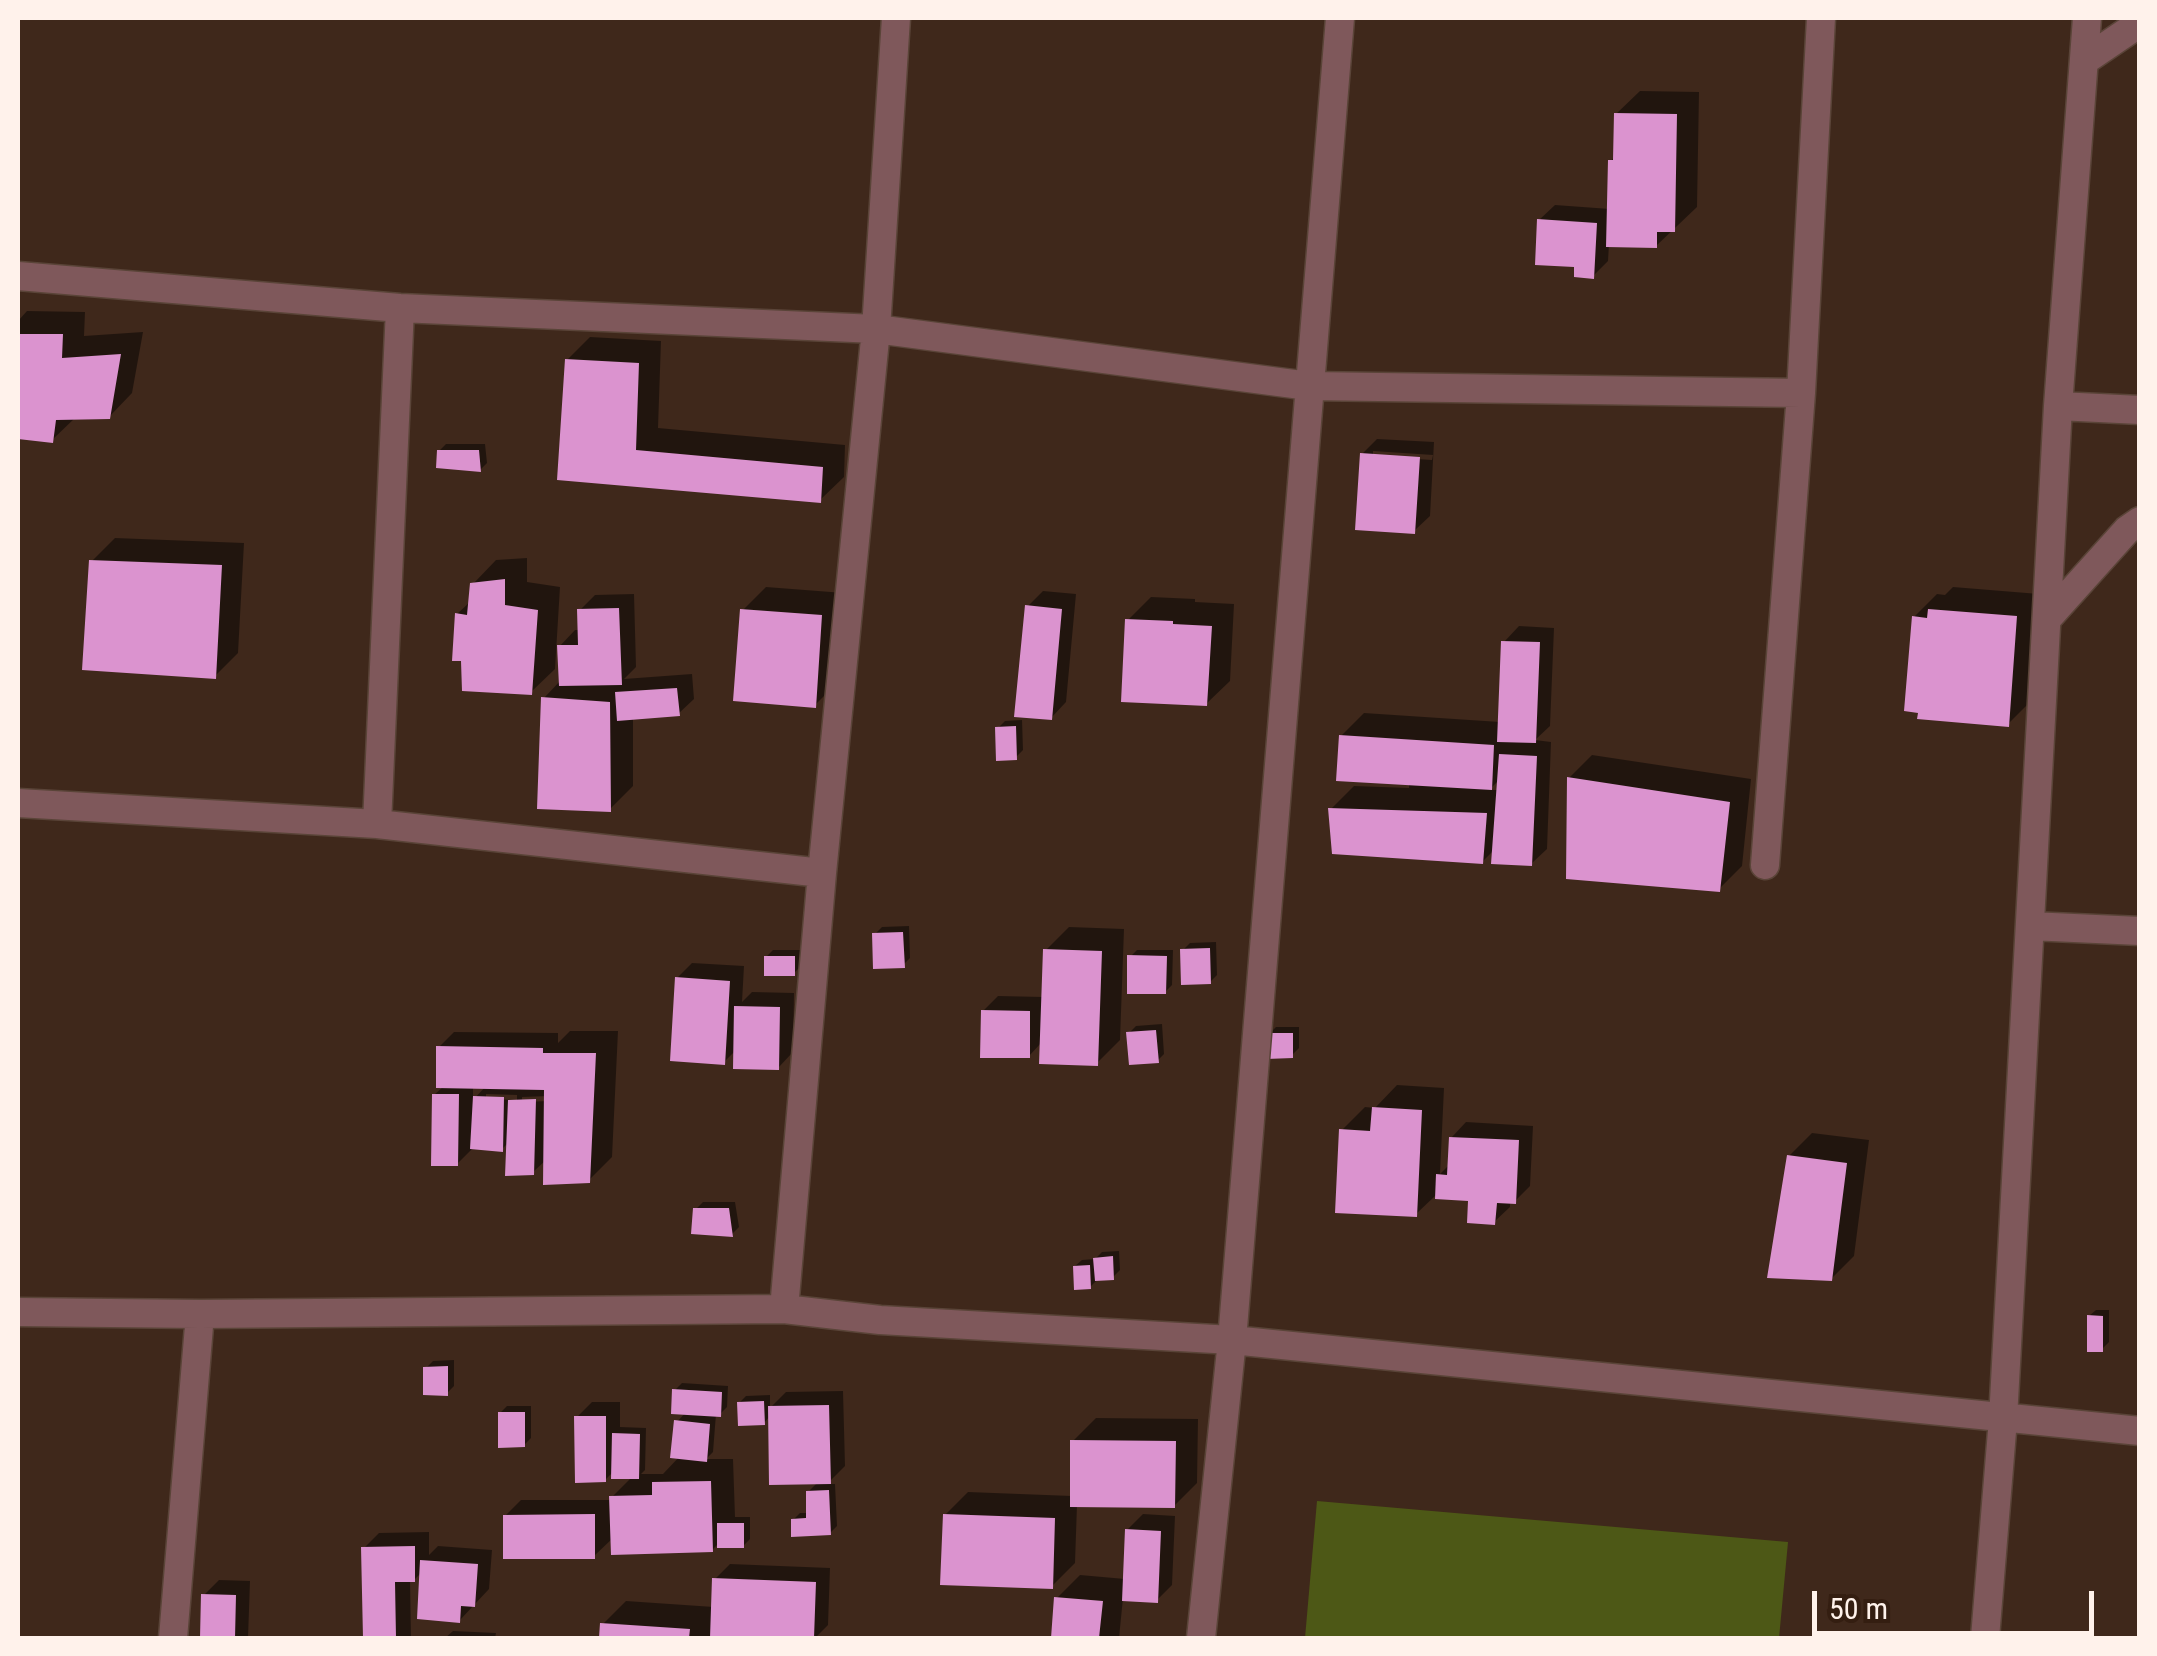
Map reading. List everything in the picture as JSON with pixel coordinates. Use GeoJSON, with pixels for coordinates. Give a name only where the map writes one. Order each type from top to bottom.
{"type":"FeatureCollection","features":[{"type":"Feature","properties":{"kind":"street"},"geometry":{"type":"LineString","coordinates":[[784,1310],[876,329],[896,18]]}},
{"type":"Feature","properties":{"kind":"street"},"geometry":{"type":"LineString","coordinates":[[1201,1638],[1232,1340],[1340,18]]}},
{"type":"Feature","properties":{"kind":"street"},"geometry":{"type":"LineString","coordinates":[[1765,864],[1801,393],[1821,18]]}},
{"type":"Feature","properties":{"kind":"street"},"geometry":{"type":"LineString","coordinates":[[1985,1638],[2003,1419],[2058,406],[2087,18]]}},
{"type":"Feature","properties":{"kind":"street"},"geometry":{"type":"LineString","coordinates":[[2084,62],[2140,23]]}},
{"type":"Feature","properties":{"kind":"street"},"geometry":{"type":"LineString","coordinates":[[18,276],[400,308],[876,329],[1309,386],[1801,393]]}},
{"type":"Feature","properties":{"kind":"street"},"geometry":{"type":"LineString","coordinates":[[377,824],[400,308]]}},
{"type":"Feature","properties":{"kind":"street"},"geometry":{"type":"LineString","coordinates":[[2058,406],[2140,410]]}},
{"type":"Feature","properties":{"kind":"street"},"geometry":{"type":"LineString","coordinates":[[2047,619],[2127,530],[2140,521]]}},
{"type":"Feature","properties":{"kind":"street"},"geometry":{"type":"LineString","coordinates":[[18,804],[377,824],[822,873]]}},
{"type":"Feature","properties":{"kind":"street"},"geometry":{"type":"LineString","coordinates":[[2030,926],[2140,931]]}},
{"type":"Feature","properties":{"kind":"street"},"geometry":{"type":"LineString","coordinates":[[18,1312],[784,1310],[880,1320],[1232,1340],[2140,1431]]}},
{"type":"Feature","properties":{"kind":"street"},"geometry":{"type":"LineString","coordinates":[[172,1638],[200,1314]]}},
{"type":"Feature","properties":{"kind":"green space"},"geometry":{"type":"Polygon","coordinates":[[[1317,1501],[1788,1542],[1779,1638],[1305,1638],[1317,1501]]]}},
{"type":"Feature","properties":{"kind":"building"},"geometry":{"type":"Polygon","coordinates":[[[1614,113],[1677,114],[1675,232],[1657,232],[1657,248],[1606,247],[1608,160],[1613,160],[1614,113]]]}},
{"type":"Feature","properties":{"kind":"building"},"geometry":{"type":"Polygon","coordinates":[[[1537,219],[1597,223],[1594,279],[1574,277],[1574,267],[1535,265],[1537,219]]]}},
{"type":"Feature","properties":{"kind":"building"},"geometry":{"type":"Polygon","coordinates":[[[18,334],[63,334],[62,358],[121,354],[110,419],[56,420],[53,443],[18,439],[18,334]]]}},
{"type":"Feature","properties":{"kind":"building"},"geometry":{"type":"Polygon","coordinates":[[[565,359],[639,363],[636,450],[823,467],[821,503],[557,480],[565,359]]]}},
{"type":"Feature","properties":{"kind":"building"},"geometry":{"type":"Polygon","coordinates":[[[437,450],[479,450],[481,472],[436,468],[437,450]]]}},
{"type":"Feature","properties":{"kind":"building"},"geometry":{"type":"Polygon","coordinates":[[[1360,453],[1420,457],[1415,534],[1355,530],[1360,453]]]}},
{"type":"Feature","properties":{"kind":"building"},"geometry":{"type":"Polygon","coordinates":[[[89,560],[222,565],[216,679],[82,670],[89,560]]]}},
{"type":"Feature","properties":{"kind":"building"},"geometry":{"type":"Polygon","coordinates":[[[505,579],[505,605],[538,610],[532,695],[462,691],[461,661],[452,661],[455,613],[467,615],[470,583],[505,579]]]}},
{"type":"Feature","properties":{"kind":"building"},"geometry":{"type":"Polygon","coordinates":[[[1025,605],[1062,609],[1052,720],[1014,717],[1025,605]]]}},
{"type":"Feature","properties":{"kind":"building"},"geometry":{"type":"Polygon","coordinates":[[[619,608],[622,685],[559,686],[557,645],[578,645],[577,609],[619,608]]]}},
{"type":"Feature","properties":{"kind":"building"},"geometry":{"type":"Polygon","coordinates":[[[740,609],[822,615],[816,708],[733,701],[740,609]]]}},
{"type":"Feature","properties":{"kind":"building"},"geometry":{"type":"Polygon","coordinates":[[[1928,609],[2017,616],[2009,727],[1917,719],[1918,713],[1904,711],[1912,616],[1927,618],[1928,609]]]}},
{"type":"Feature","properties":{"kind":"building"},"geometry":{"type":"Polygon","coordinates":[[[1125,619],[1212,626],[1207,706],[1121,702],[1125,619]]]}},
{"type":"Feature","properties":{"kind":"building"},"geometry":{"type":"Polygon","coordinates":[[[1501,641],[1540,642],[1536,743],[1497,742],[1501,641]]]}},
{"type":"Feature","properties":{"kind":"building"},"geometry":{"type":"Polygon","coordinates":[[[677,688],[680,716],[617,721],[615,692],[677,688]]]}},
{"type":"Feature","properties":{"kind":"building"},"geometry":{"type":"Polygon","coordinates":[[[541,697],[610,702],[611,812],[537,809],[541,697]]]}},
{"type":"Feature","properties":{"kind":"building"},"geometry":{"type":"Polygon","coordinates":[[[1016,726],[1017,760],[996,761],[995,727],[1016,726]]]}},
{"type":"Feature","properties":{"kind":"building"},"geometry":{"type":"Polygon","coordinates":[[[1339,735],[1494,745],[1492,790],[1336,781],[1339,735]]]}},
{"type":"Feature","properties":{"kind":"building"},"geometry":{"type":"Polygon","coordinates":[[[1499,754],[1537,756],[1532,866],[1491,864],[1499,754]]]}},
{"type":"Feature","properties":{"kind":"building"},"geometry":{"type":"Polygon","coordinates":[[[1567,777],[1730,802],[1720,892],[1566,879],[1567,777]]]}},
{"type":"Feature","properties":{"kind":"building"},"geometry":{"type":"Polygon","coordinates":[[[1328,808],[1487,813],[1483,864],[1332,854],[1328,808]]]}},
{"type":"Feature","properties":{"kind":"building"},"geometry":{"type":"Polygon","coordinates":[[[903,932],[905,968],[873,969],[872,933],[903,932]]]}},
{"type":"Feature","properties":{"kind":"building"},"geometry":{"type":"Polygon","coordinates":[[[1210,948],[1211,984],[1181,985],[1180,949],[1210,948]]]}},
{"type":"Feature","properties":{"kind":"building"},"geometry":{"type":"Polygon","coordinates":[[[1043,949],[1102,951],[1098,1066],[1039,1064],[1043,949]]]}},
{"type":"Feature","properties":{"kind":"building"},"geometry":{"type":"Polygon","coordinates":[[[1127,955],[1167,956],[1166,994],[1127,994],[1127,955]]]}},
{"type":"Feature","properties":{"kind":"building"},"geometry":{"type":"Polygon","coordinates":[[[764,956],[795,956],[795,976],[764,976],[764,956]]]}},
{"type":"Feature","properties":{"kind":"building"},"geometry":{"type":"Polygon","coordinates":[[[675,977],[730,981],[725,1065],[670,1061],[675,977]]]}},
{"type":"Feature","properties":{"kind":"building"},"geometry":{"type":"Polygon","coordinates":[[[734,1006],[780,1007],[779,1070],[733,1069],[734,1006]]]}},
{"type":"Feature","properties":{"kind":"building"},"geometry":{"type":"Polygon","coordinates":[[[981,1010],[1030,1011],[1030,1058],[980,1058],[981,1010]]]}},
{"type":"Feature","properties":{"kind":"building"},"geometry":{"type":"Polygon","coordinates":[[[1156,1030],[1159,1063],[1129,1065],[1126,1032],[1156,1030]]]}},
{"type":"Feature","properties":{"kind":"building"},"geometry":{"type":"Polygon","coordinates":[[[1267,1033],[1293,1033],[1293,1058],[1266,1059],[1267,1033]]]}},
{"type":"Feature","properties":{"kind":"building"},"geometry":{"type":"Polygon","coordinates":[[[436,1046],[596,1053],[590,1183],[543,1185],[544,1090],[436,1088],[436,1046]]]}},
{"type":"Feature","properties":{"kind":"building"},"geometry":{"type":"Polygon","coordinates":[[[432,1094],[459,1094],[458,1166],[431,1166],[432,1094]]]}},
{"type":"Feature","properties":{"kind":"building"},"geometry":{"type":"Polygon","coordinates":[[[473,1096],[504,1097],[503,1152],[470,1149],[473,1096]]]}},
{"type":"Feature","properties":{"kind":"building"},"geometry":{"type":"Polygon","coordinates":[[[536,1099],[534,1175],[505,1176],[508,1100],[536,1099]]]}},
{"type":"Feature","properties":{"kind":"building"},"geometry":{"type":"Polygon","coordinates":[[[1372,1107],[1422,1110],[1417,1217],[1335,1213],[1339,1129],[1370,1131],[1372,1107]]]}},
{"type":"Feature","properties":{"kind":"building"},"geometry":{"type":"Polygon","coordinates":[[[1449,1137],[1519,1140],[1516,1204],[1497,1203],[1495,1225],[1467,1223],[1468,1201],[1435,1199],[1436,1174],[1447,1175],[1449,1137]]]}},
{"type":"Feature","properties":{"kind":"building"},"geometry":{"type":"Polygon","coordinates":[[[1787,1155],[1847,1163],[1832,1281],[1767,1278],[1787,1155]]]}},
{"type":"Feature","properties":{"kind":"building"},"geometry":{"type":"Polygon","coordinates":[[[693,1208],[729,1208],[733,1237],[691,1234],[693,1208]]]}},
{"type":"Feature","properties":{"kind":"building"},"geometry":{"type":"Polygon","coordinates":[[[1113,1256],[1114,1280],[1095,1281],[1093,1258],[1113,1256]]]}},
{"type":"Feature","properties":{"kind":"building"},"geometry":{"type":"Polygon","coordinates":[[[1090,1265],[1091,1289],[1074,1290],[1073,1266],[1090,1265]]]}},
{"type":"Feature","properties":{"kind":"building"},"geometry":{"type":"Polygon","coordinates":[[[2087,1315],[2103,1316],[2103,1352],[2087,1352],[2087,1315]]]}},
{"type":"Feature","properties":{"kind":"building"},"geometry":{"type":"Polygon","coordinates":[[[448,1366],[448,1396],[423,1395],[423,1367],[448,1366]]]}},
{"type":"Feature","properties":{"kind":"building"},"geometry":{"type":"Polygon","coordinates":[[[672,1389],[722,1392],[721,1417],[671,1414],[672,1389]]]}},
{"type":"Feature","properties":{"kind":"building"},"geometry":{"type":"Polygon","coordinates":[[[764,1401],[765,1425],[738,1426],[737,1402],[764,1401]]]}},
{"type":"Feature","properties":{"kind":"building"},"geometry":{"type":"Polygon","coordinates":[[[829,1405],[831,1484],[769,1485],[768,1406],[829,1405]]]}},
{"type":"Feature","properties":{"kind":"building"},"geometry":{"type":"Polygon","coordinates":[[[498,1412],[525,1412],[525,1447],[498,1448],[498,1412]]]}},
{"type":"Feature","properties":{"kind":"building"},"geometry":{"type":"Polygon","coordinates":[[[574,1416],[606,1416],[606,1482],[575,1483],[574,1416]]]}},
{"type":"Feature","properties":{"kind":"building"},"geometry":{"type":"Polygon","coordinates":[[[674,1420],[710,1424],[707,1462],[670,1458],[674,1420]]]}},
{"type":"Feature","properties":{"kind":"building"},"geometry":{"type":"Polygon","coordinates":[[[612,1433],[640,1434],[639,1479],[611,1479],[612,1433]]]}},
{"type":"Feature","properties":{"kind":"building"},"geometry":{"type":"Polygon","coordinates":[[[1070,1440],[1176,1441],[1175,1508],[1070,1507],[1070,1440]]]}},
{"type":"Feature","properties":{"kind":"building"},"geometry":{"type":"Polygon","coordinates":[[[711,1481],[713,1552],[611,1555],[609,1496],[652,1495],[652,1482],[711,1481]]]}},
{"type":"Feature","properties":{"kind":"building"},"geometry":{"type":"Polygon","coordinates":[[[829,1490],[831,1535],[791,1537],[791,1519],[806,1518],[806,1491],[829,1490]]]}},
{"type":"Feature","properties":{"kind":"building"},"geometry":{"type":"Polygon","coordinates":[[[595,1514],[595,1559],[503,1559],[503,1515],[595,1514]]]}},
{"type":"Feature","properties":{"kind":"building"},"geometry":{"type":"Polygon","coordinates":[[[943,1514],[1055,1518],[1053,1589],[940,1585],[943,1514]]]}},
{"type":"Feature","properties":{"kind":"building"},"geometry":{"type":"Polygon","coordinates":[[[717,1523],[744,1523],[744,1548],[717,1548],[717,1523]]]}},
{"type":"Feature","properties":{"kind":"building"},"geometry":{"type":"Polygon","coordinates":[[[1125,1529],[1161,1531],[1158,1603],[1122,1601],[1125,1529]]]}},
{"type":"Feature","properties":{"kind":"building"},"geometry":{"type":"Polygon","coordinates":[[[415,1546],[415,1582],[395,1582],[396,1638],[363,1638],[361,1547],[415,1546]]]}},
{"type":"Feature","properties":{"kind":"building"},"geometry":{"type":"Polygon","coordinates":[[[420,1560],[478,1564],[475,1607],[461,1606],[460,1623],[417,1619],[420,1560]]]}},
{"type":"Feature","properties":{"kind":"building"},"geometry":{"type":"Polygon","coordinates":[[[712,1578],[816,1582],[814,1638],[710,1638],[712,1578]]]}},
{"type":"Feature","properties":{"kind":"building"},"geometry":{"type":"Polygon","coordinates":[[[201,1594],[236,1595],[235,1638],[200,1638],[201,1594]]]}},
{"type":"Feature","properties":{"kind":"building"},"geometry":{"type":"Polygon","coordinates":[[[1054,1597],[1103,1601],[1099,1638],[1051,1638],[1054,1597]]]}},
{"type":"Feature","properties":{"kind":"building"},"geometry":{"type":"Polygon","coordinates":[[[600,1623],[690,1629],[689,1638],[599,1638],[600,1623]]]}}]}
